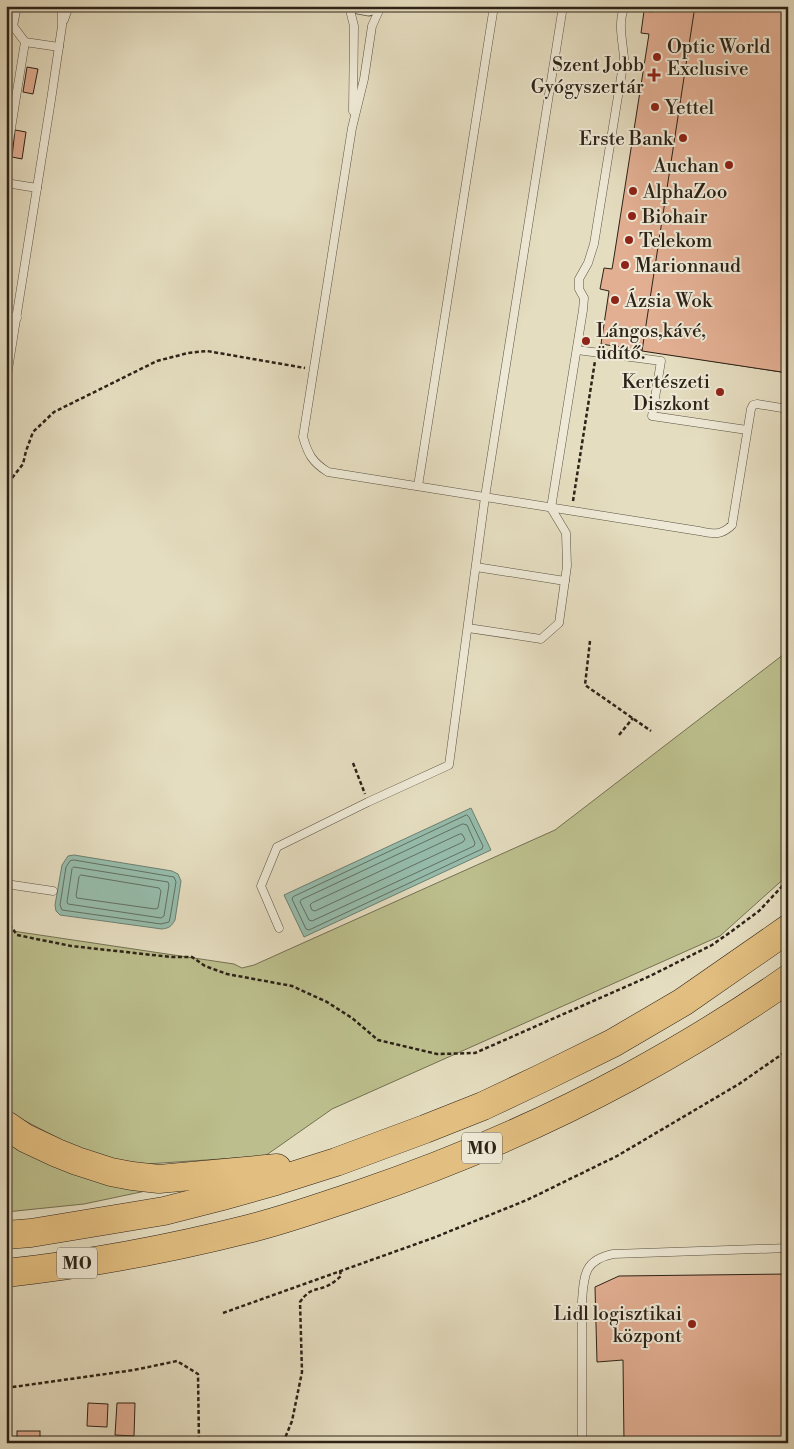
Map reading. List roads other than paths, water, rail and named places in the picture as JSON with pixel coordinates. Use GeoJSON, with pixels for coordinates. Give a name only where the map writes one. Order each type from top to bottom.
{"type":"FeatureCollection","features":[{"type":"Feature","properties":{"kind":"highway","name":"M0"},"geometry":{"type":"LineString","coordinates":[[6,1235],[164,1211],[267,1184],[336,1162],[425,1129],[483,1106],[613,1043],[683,1002],[788,929]]}},
{"type":"Feature","properties":{"kind":"highway","name":"M0"},"geometry":{"type":"LineString","coordinates":[[6,1273],[52,1268],[138,1253],[249,1229],[407,1178],[503,1139],[585,1101],[705,1034],[788,979]]}},
{"type":"Feature","properties":{"kind":"highway"},"geometry":{"type":"LineString","coordinates":[[6,1125],[25,1138],[77,1161],[112,1172],[159,1179],[336,1162]]}},
{"type":"Feature","properties":{"kind":"street"},"geometry":{"type":"LineString","coordinates":[[358,6],[369,8],[375,6]]}},
{"type":"Feature","properties":{"kind":"lane"},"geometry":{"type":"LineString","coordinates":[[17,6],[13,26],[25,42],[59,47]]}},
{"type":"Feature","properties":{"kind":"lane"},"geometry":{"type":"LineString","coordinates":[[6,382],[59,47],[62,6]]}},
{"type":"Feature","properties":{"kind":"lane"},"geometry":{"type":"LineString","coordinates":[[62,26],[69,6]]}},
{"type":"Feature","properties":{"kind":"lane"},"geometry":{"type":"LineString","coordinates":[[349,6],[354,26],[352,128]]}},
{"type":"Feature","properties":{"kind":"lane"},"geometry":{"type":"LineString","coordinates":[[381,6],[372,26],[364,79],[352,128],[304,437],[307,452],[318,466],[328,472],[699,532],[722,533],[732,525],[750,409],[753,405],[757,404],[788,409]]}},
{"type":"Feature","properties":{"kind":"lane"},"geometry":{"type":"LineString","coordinates":[[418,486],[494,6]]}},
{"type":"Feature","properties":{"kind":"lane"},"geometry":{"type":"LineString","coordinates":[[279,928],[261,886],[277,847],[449,765],[485,497],[563,6]]}},
{"type":"Feature","properties":{"kind":"lane"},"geometry":{"type":"LineString","coordinates":[[468,628],[541,639],[559,623],[566,580],[566,533],[552,508],[584,304],[579,279],[588,263],[594,244],[624,59],[621,30],[622,14],[625,6]]}},
{"type":"Feature","properties":{"kind":"lane"},"geometry":{"type":"LineString","coordinates":[[6,159],[25,42]]}},
{"type":"Feature","properties":{"kind":"lane"},"geometry":{"type":"LineString","coordinates":[[6,183],[37,188]]}},
{"type":"Feature","properties":{"kind":"lane"},"geometry":{"type":"LineString","coordinates":[[6,316],[17,318]]}},
{"type":"Feature","properties":{"kind":"lane"},"geometry":{"type":"LineString","coordinates":[[577,350],[661,361],[652,416],[747,430]]}},
{"type":"Feature","properties":{"kind":"lane"},"geometry":{"type":"LineString","coordinates":[[476,567],[566,580]]}},
{"type":"Feature","properties":{"kind":"lane"},"geometry":{"type":"LineString","coordinates":[[6,884],[53,891]]}},
{"type":"Feature","properties":{"kind":"lane"},"geometry":{"type":"LineString","coordinates":[[582,1443],[582,1301],[584,1279],[591,1264],[601,1256],[613,1254],[788,1248]]}},
{"type":"Feature","properties":{"kind":"water"},"geometry":{"type":"Polygon","coordinates":[[[471,808],[491,850],[304,937],[284,895],[471,808]]]}},
{"type":"Feature","properties":{"kind":"water"},"geometry":{"type":"Polygon","coordinates":[[[74,855],[172,871],[178,874],[181,881],[174,922],[170,927],[162,929],[60,915],[56,911],[55,905],[62,865],[68,856],[74,855]]]}},
{"type":"Feature","properties":{"kind":"place","name":"Optic World Exclusive"},"geometry":{"type":"Point","coordinates":[657,57]}},
{"type":"Feature","properties":{"kind":"place","name":"Szent Jobb Gyógyszertár"},"geometry":{"type":"Point","coordinates":[654,75]}},
{"type":"Feature","properties":{"kind":"place","name":"Yettel"},"geometry":{"type":"Point","coordinates":[655,107]}},
{"type":"Feature","properties":{"kind":"place","name":"Erste Bank"},"geometry":{"type":"Point","coordinates":[683,138]}},
{"type":"Feature","properties":{"kind":"place","name":"Auchan"},"geometry":{"type":"Point","coordinates":[729,165]}},
{"type":"Feature","properties":{"kind":"place","name":"AlphaZoo"},"geometry":{"type":"Point","coordinates":[633,191]}},
{"type":"Feature","properties":{"kind":"place","name":"Biohair"},"geometry":{"type":"Point","coordinates":[632,216]}},
{"type":"Feature","properties":{"kind":"place","name":"Telekom"},"geometry":{"type":"Point","coordinates":[629,240]}},
{"type":"Feature","properties":{"kind":"place","name":"Marionnaud"},"geometry":{"type":"Point","coordinates":[625,265]}},
{"type":"Feature","properties":{"kind":"place","name":"Ázsia Wok"},"geometry":{"type":"Point","coordinates":[615,300]}},
{"type":"Feature","properties":{"kind":"place","name":"Lángos,kávé, üdítő."},"geometry":{"type":"Point","coordinates":[586,341]}},
{"type":"Feature","properties":{"kind":"place","name":"Kertészeti Diszkont"},"geometry":{"type":"Point","coordinates":[720,392]}},
{"type":"Feature","properties":{"kind":"place","name":"Lidl logisztikai központ"},"geometry":{"type":"Point","coordinates":[692,1324]}}]}
